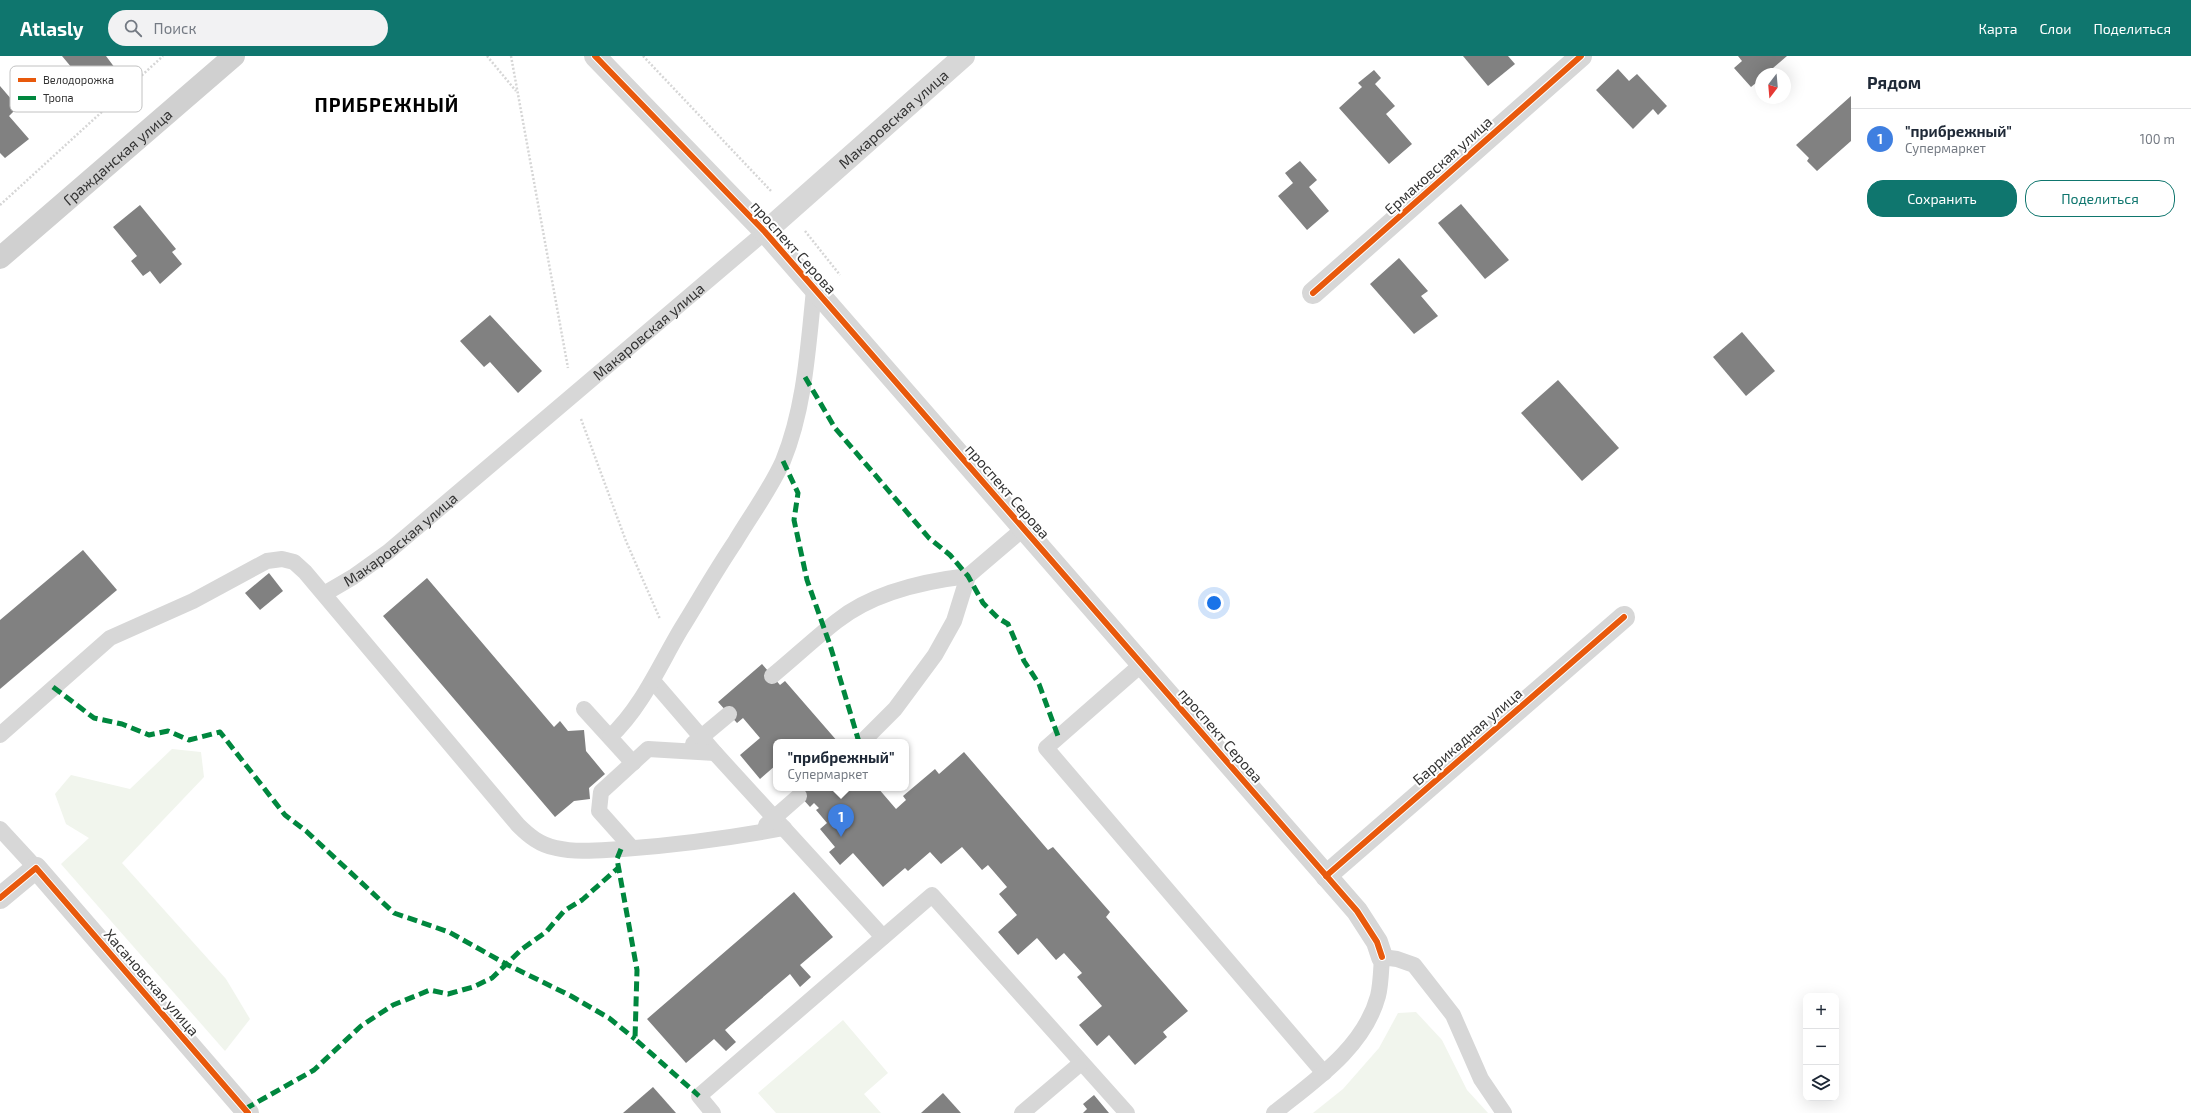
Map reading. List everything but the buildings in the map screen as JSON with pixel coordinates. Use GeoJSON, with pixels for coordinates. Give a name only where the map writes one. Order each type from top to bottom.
{"type":"FeatureCollection","features":[{"type":"Feature","properties":{"kind":"street","name":"Гражданская улица"},"geometry":{"type":"LineString","coordinates":[[0,258],[234,56]]}},
{"type":"Feature","properties":{"kind":"street","name":"проспект Серова"},"geometry":{"type":"LineString","coordinates":[[595,56],[765,232],[1326,876],[1369,927],[1377,942],[1382,957]]}},
{"type":"Feature","properties":{"kind":"street","name":"Макаровская улица"},"geometry":{"type":"LineString","coordinates":[[765,232],[964,56]]}},
{"type":"Feature","properties":{"kind":"street","name":"Ермаковская улица"},"geometry":{"type":"LineString","coordinates":[[1313,293],[1581,56]]}},
{"type":"Feature","properties":{"kind":"street","name":"Баррикадная улица"},"geometry":{"type":"LineString","coordinates":[[1326,876],[1624,617]]}},
{"type":"Feature","properties":{"kind":"street"},"geometry":{"type":"LineString","coordinates":[[0,898],[36,868]]}},
{"type":"Feature","properties":{"kind":"street","name":"Хасановская улица"},"geometry":{"type":"LineString","coordinates":[[36,868],[244,1112]]}},
{"type":"Feature","properties":{"kind":"lane","name":"Макаровская улица"},"geometry":{"type":"LineString","coordinates":[[324,594],[353,577],[388,552],[765,232]]}},
{"type":"Feature","properties":{"kind":"lane"},"geometry":{"type":"LineString","coordinates":[[610,737],[623,725],[653,681],[734,542],[764,498],[783,461],[798,414],[805,377],[814,290]]}},
{"type":"Feature","properties":{"kind":"lane"},"geometry":{"type":"LineString","coordinates":[[865,739],[895,709],[935,655],[954,621],[968,576],[1023,529]]}},
{"type":"Feature","properties":{"kind":"lane"},"geometry":{"type":"LineString","coordinates":[[0,735],[110,638],[193,601],[267,561],[282,559],[294,562],[324,594],[529,836],[541,843],[556,848],[594,851],[711,841],[757,833],[779,823],[800,796]]}},
{"type":"Feature","properties":{"kind":"lane"},"geometry":{"type":"LineString","coordinates":[[772,676],[837,620],[863,605],[913,586],[968,576]]}},
{"type":"Feature","properties":{"kind":"lane"},"geometry":{"type":"LineString","coordinates":[[1142,664],[1046,748],[1324,1074]]}},
{"type":"Feature","properties":{"kind":"lane"},"geometry":{"type":"LineString","coordinates":[[653,681],[715,753],[883,937]]}},
{"type":"Feature","properties":{"kind":"lane"},"geometry":{"type":"LineString","coordinates":[[584,709],[633,763]]}},
{"type":"Feature","properties":{"kind":"lane"},"geometry":{"type":"LineString","coordinates":[[685,752],[729,714]]}},
{"type":"Feature","properties":{"kind":"lane"},"geometry":{"type":"LineString","coordinates":[[632,848],[599,811],[601,792],[648,750],[715,753]]}},
{"type":"Feature","properties":{"kind":"lane"},"geometry":{"type":"LineString","coordinates":[[0,829],[36,868]]}},
{"type":"Feature","properties":{"kind":"lane"},"geometry":{"type":"LineString","coordinates":[[714,1113],[699,1096],[932,895],[1080,1063],[1127,1113]]}},
{"type":"Feature","properties":{"kind":"lane"},"geometry":{"type":"LineString","coordinates":[[1274,1113],[1324,1074],[1362,1032],[1378,997],[1382,957],[1397,959],[1414,965],[1453,1015],[1481,1079],[1504,1113]]}},
{"type":"Feature","properties":{"kind":"lane"},"geometry":{"type":"LineString","coordinates":[[1022,1113],[1080,1063]]}},
{"type":"Feature","properties":{"kind":"path"},"geometry":{"type":"LineString","coordinates":[[142,75],[163,56]]}},
{"type":"Feature","properties":{"kind":"path"},"geometry":{"type":"LineString","coordinates":[[487,56],[516,91]]}},
{"type":"Feature","properties":{"kind":"path"},"geometry":{"type":"LineString","coordinates":[[511,56],[516,91],[555,293],[572,396],[626,541],[673,645]]}},
{"type":"Feature","properties":{"kind":"path"},"geometry":{"type":"LineString","coordinates":[[0,205],[102,112]]}},
{"type":"Feature","properties":{"kind":"shaded area"},"geometry":{"type":"Polygon","coordinates":[[[172,749],[201,752],[204,777],[122,863],[226,979],[250,1019],[225,1051],[61,864],[89,838],[66,824],[55,794],[71,775],[130,789],[172,749]]]}},
{"type":"Feature","properties":{"kind":"shaded area"},"geometry":{"type":"Polygon","coordinates":[[[1416,1012],[1442,1040],[1467,1090],[1488,1113],[1313,1113],[1343,1089],[1379,1048],[1398,1013],[1416,1012]]]}},
{"type":"Feature","properties":{"kind":"shaded area"},"geometry":{"type":"Polygon","coordinates":[[[843,1020],[888,1073],[864,1094],[881,1113],[776,1113],[758,1093],[843,1020]]]}},
{"type":"Feature","properties":{"kind":"marked path"},"geometry":{"type":"LineString","coordinates":[[805,377],[835,428],[929,538],[950,555],[968,576],[983,603],[998,618],[1008,624],[1024,661],[1039,684],[1058,736]]}},
{"type":"Feature","properties":{"kind":"marked path"},"geometry":{"type":"LineString","coordinates":[[783,461],[798,493],[794,520],[807,580],[830,645],[858,739]]}},
{"type":"Feature","properties":{"kind":"marked path"},"geometry":{"type":"LineString","coordinates":[[53,687],[94,718],[122,724],[149,735],[168,731],[189,740],[220,732],[285,815],[306,831],[394,913],[449,932],[506,964],[571,996],[609,1018],[635,1039]]}},
{"type":"Feature","properties":{"kind":"marked path"},"geometry":{"type":"LineString","coordinates":[[621,849],[617,859],[637,970],[635,1039],[699,1096]]}},
{"type":"Feature","properties":{"kind":"marked path"},"geometry":{"type":"LineString","coordinates":[[245,1109],[314,1070],[361,1026],[393,1005],[430,990],[448,994],[473,987],[492,978],[522,949],[546,932],[564,911],[582,900],[618,868]]}},
{"type":"Feature","properties":{"kind":"cycle path"},"geometry":{"type":"LineString","coordinates":[[595,56],[765,232],[1357,911],[1377,942],[1382,957]]}},
{"type":"Feature","properties":{"kind":"cycle path"},"geometry":{"type":"LineString","coordinates":[[1313,293],[1581,56]]}},
{"type":"Feature","properties":{"kind":"cycle path"},"geometry":{"type":"LineString","coordinates":[[1326,876],[1624,617]]}},
{"type":"Feature","properties":{"kind":"cycle path"},"geometry":{"type":"LineString","coordinates":[[0,898],[36,868],[248,1113]]}},
{"type":"Feature","properties":{"kind":"place","name":"\"прибрежный\""},"geometry":{"type":"Point","coordinates":[841,837]}},
{"type":"Feature","properties":{"kind":"district","name":"ПРИБРЕЖНЫЙ"},"geometry":{"type":"Point","coordinates":[387,104]}}]}
